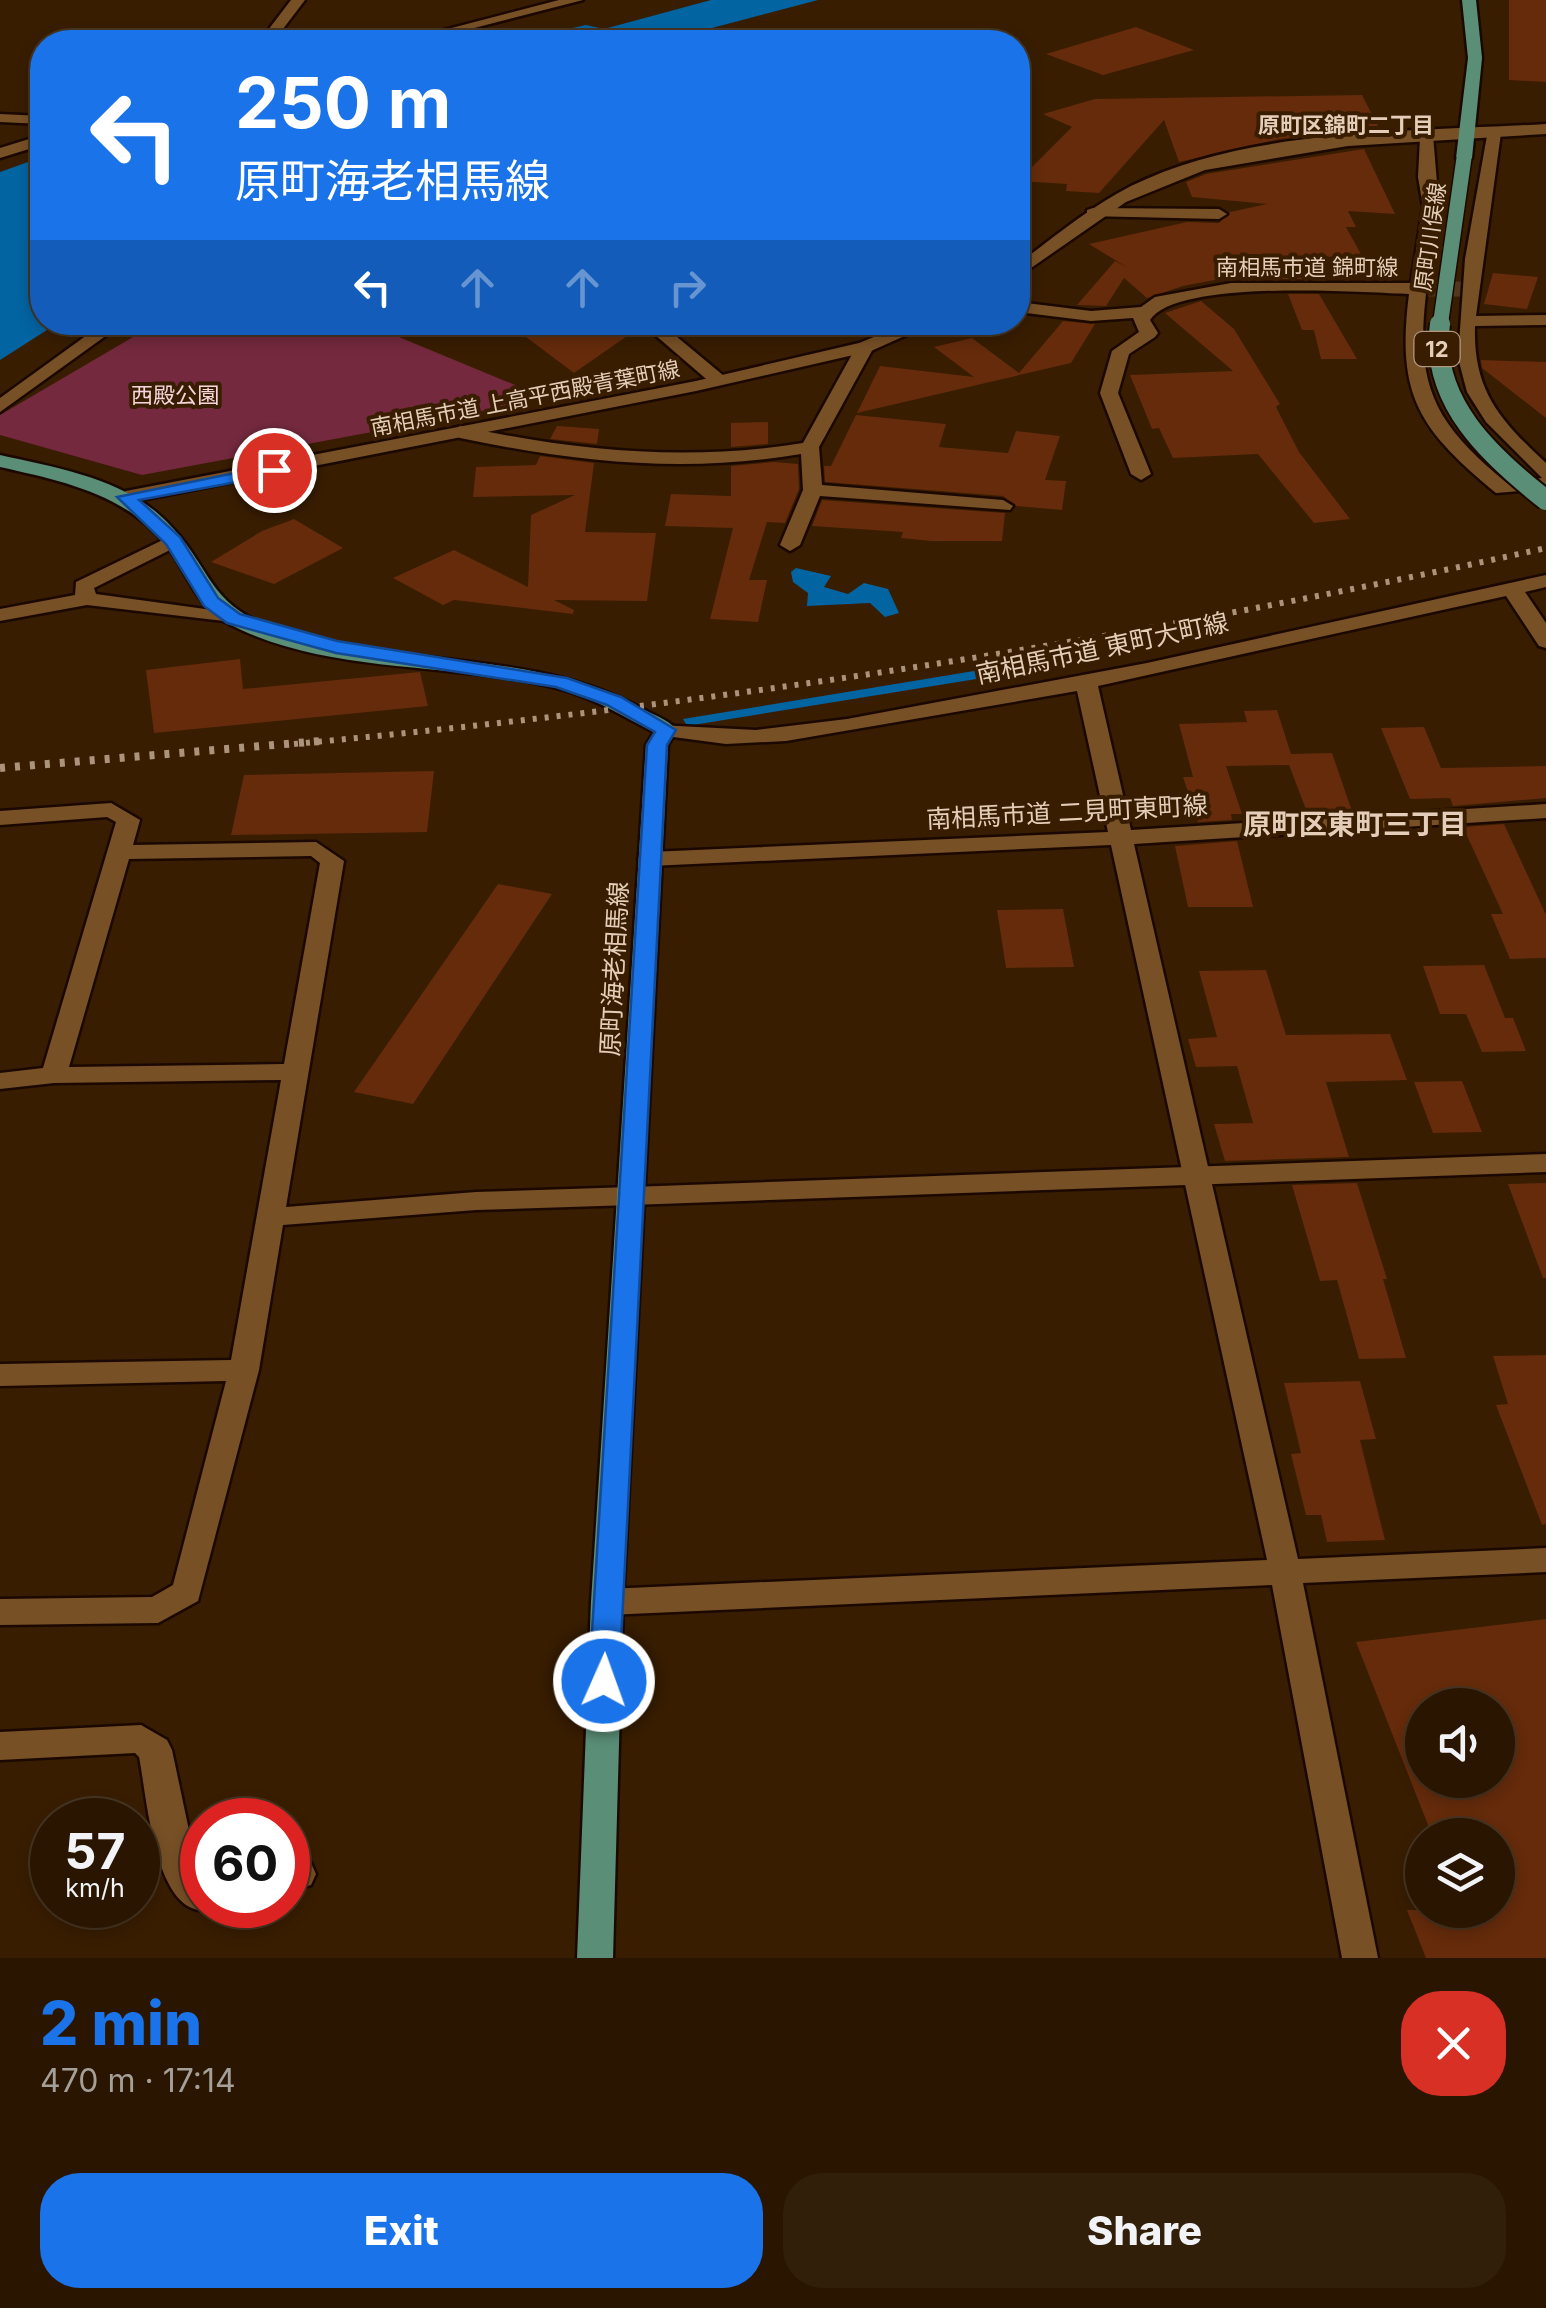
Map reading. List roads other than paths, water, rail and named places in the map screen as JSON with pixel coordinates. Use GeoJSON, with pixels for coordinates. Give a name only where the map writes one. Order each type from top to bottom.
{"type":"FeatureCollection","features":[{"type":"Feature","properties":{"kind":"main road","name":"原町川俣線"},"geometry":{"type":"LineString","coordinates":[[1470,0],[1475,58],[1469,135],[1437,348],[1439,371],[1448,394],[1474,434],[1546,500]]}},
{"type":"Feature","properties":{"kind":"main road"},"geometry":{"type":"LineString","coordinates":[[0,461],[82,480],[126,497],[174,540],[210,602],[234,618],[336,647],[560,682],[614,701],[666,730]]}},
{"type":"Feature","properties":{"kind":"main road","name":"原町海老相馬線"},"geometry":{"type":"LineString","coordinates":[[594,1958],[606,1602],[657,745],[666,730]]}},
{"type":"Feature","properties":{"kind":"street"},"geometry":{"type":"LineString","coordinates":[[275,30],[298,0]]}},
{"type":"Feature","properties":{"kind":"street"},"geometry":{"type":"LineString","coordinates":[[454,30],[576,0]]}},
{"type":"Feature","properties":{"kind":"street"},"geometry":{"type":"LineString","coordinates":[[0,118],[30,119]]}},
{"type":"Feature","properties":{"kind":"street"},"geometry":{"type":"LineString","coordinates":[[1030,263],[1093,213],[1158,180],[1221,161],[1546,129]]}},
{"type":"Feature","properties":{"kind":"street"},"geometry":{"type":"LineString","coordinates":[[1494,133],[1468,289],[1465,354],[1477,392],[1505,434],[1546,473]]}},
{"type":"Feature","properties":{"kind":"street"},"geometry":{"type":"LineString","coordinates":[[1428,138],[1426,178],[1432,202],[1410,353],[1414,378],[1438,425],[1468,464],[1503,489],[1546,483]]}},
{"type":"Feature","properties":{"kind":"street"},"geometry":{"type":"LineString","coordinates":[[0,153],[30,144]]}},
{"type":"Feature","properties":{"kind":"street"},"geometry":{"type":"LineString","coordinates":[[1093,213],[1219,214]]}},
{"type":"Feature","properties":{"kind":"street","name":"南相馬市道 錦町線"},"geometry":{"type":"LineString","coordinates":[[1030,309],[1091,316],[1145,312],[1150,305],[1172,297],[1215,288],[1420,289]]}},
{"type":"Feature","properties":{"kind":"street"},"geometry":{"type":"LineString","coordinates":[[1141,474],[1110,393],[1121,351],[1150,332],[1141,320],[1145,312]]}},
{"type":"Feature","properties":{"kind":"street"},"geometry":{"type":"LineString","coordinates":[[1467,321],[1546,320]]}},
{"type":"Feature","properties":{"kind":"street"},"geometry":{"type":"LineString","coordinates":[[0,406],[99,335]]}},
{"type":"Feature","properties":{"kind":"street"},"geometry":{"type":"LineString","coordinates":[[664,335],[718,380]]}},
{"type":"Feature","properties":{"kind":"street","name":"南相馬市道 上高平西殿青葉町線"},"geometry":{"type":"LineString","coordinates":[[126,497],[718,380],[866,346],[894,335]]}},
{"type":"Feature","properties":{"kind":"street"},"geometry":{"type":"LineString","coordinates":[[790,545],[813,490],[810,446],[866,346]]}},
{"type":"Feature","properties":{"kind":"street"},"geometry":{"type":"LineString","coordinates":[[460,432],[661,463],[730,460],[810,446]]}},
{"type":"Feature","properties":{"kind":"street"},"geometry":{"type":"LineString","coordinates":[[813,490],[1003,506]]}},
{"type":"Feature","properties":{"kind":"street"},"geometry":{"type":"LineString","coordinates":[[88,599],[83,586],[174,540]]}},
{"type":"Feature","properties":{"kind":"street","name":"南相馬市道 東町大町線"},"geometry":{"type":"LineString","coordinates":[[666,730],[708,737],[802,732],[1086,683],[1546,581]]}},
{"type":"Feature","properties":{"kind":"street"},"geometry":{"type":"LineString","coordinates":[[1510,589],[1524,602],[1546,642]]}},
{"type":"Feature","properties":{"kind":"street"},"geometry":{"type":"LineString","coordinates":[[0,615],[88,599],[234,618]]}},
{"type":"Feature","properties":{"kind":"street"},"geometry":{"type":"LineString","coordinates":[[1086,683],[1284,1571],[1360,1958]]}},
{"type":"Feature","properties":{"kind":"street"},"geometry":{"type":"LineString","coordinates":[[0,818],[110,810],[128,820],[54,1075]]}},
{"type":"Feature","properties":{"kind":"street","name":"南相馬市道 二見町東町線"},"geometry":{"type":"LineString","coordinates":[[650,859],[1122,838],[1546,811]]}},
{"type":"Feature","properties":{"kind":"street"},"geometry":{"type":"LineString","coordinates":[[0,1612],[158,1610],[186,1592],[244,1370],[332,861],[316,849],[118,852]]}},
{"type":"Feature","properties":{"kind":"street"},"geometry":{"type":"LineString","coordinates":[[0,1081],[54,1075],[296,1072]]}},
{"type":"Feature","properties":{"kind":"street"},"geometry":{"type":"LineString","coordinates":[[271,1217],[476,1201],[1546,1163]]}},
{"type":"Feature","properties":{"kind":"street"},"geometry":{"type":"LineString","coordinates":[[0,1375],[244,1370]]}},
{"type":"Feature","properties":{"kind":"street"},"geometry":{"type":"LineString","coordinates":[[606,1602],[1546,1560]]}},
{"type":"Feature","properties":{"kind":"street"},"geometry":{"type":"LineString","coordinates":[[0,1746],[141,1739],[155,1750],[180,1870]]}},
{"type":"Feature","properties":{"kind":"water"},"geometry":{"type":"Polygon","coordinates":[[[711,0],[818,0],[698,30],[564,30],[586,25],[604,29],[711,0]]]}},
{"type":"Feature","properties":{"kind":"water"},"geometry":{"type":"Polygon","coordinates":[[[30,161],[30,335],[39,335],[0,360],[0,172],[30,161]]]}},
{"type":"Feature","properties":{"kind":"water"},"geometry":{"type":"Polygon","coordinates":[[[796,568],[831,576],[824,587],[848,594],[864,583],[888,589],[899,613],[885,617],[870,603],[807,606],[808,593],[793,582],[791,572],[796,568]]]}},
{"type":"Feature","properties":{"kind":"water"},"geometry":{"type":"Polygon","coordinates":[[[1065,656],[1076,658],[1075,663],[687,726],[683,719],[1065,656]]]}},
{"type":"Feature","properties":{"kind":"tunnel"},"geometry":{"type":"LineString","coordinates":[[1425,289],[1464,289]]}},
{"type":"Feature","properties":{"kind":"railway"},"geometry":{"type":"LineString","coordinates":[[294,744],[609,710],[923,666],[1235,612],[1546,548]]}},
{"type":"Feature","properties":{"kind":"railway"},"geometry":{"type":"LineString","coordinates":[[0,768],[321,741]]}},
{"type":"Feature","properties":{"kind":"district","name":"原町区錦町二丁目"},"geometry":{"type":"Point","coordinates":[1346,125]}},
{"type":"Feature","properties":{"kind":"district","name":"原町区東町三丁目"},"geometry":{"type":"Point","coordinates":[1355,824]}},
{"type":"Feature","properties":{"kind":"park label","name":"西殿公園"},"geometry":{"type":"Point","coordinates":[175,395]}}]}
